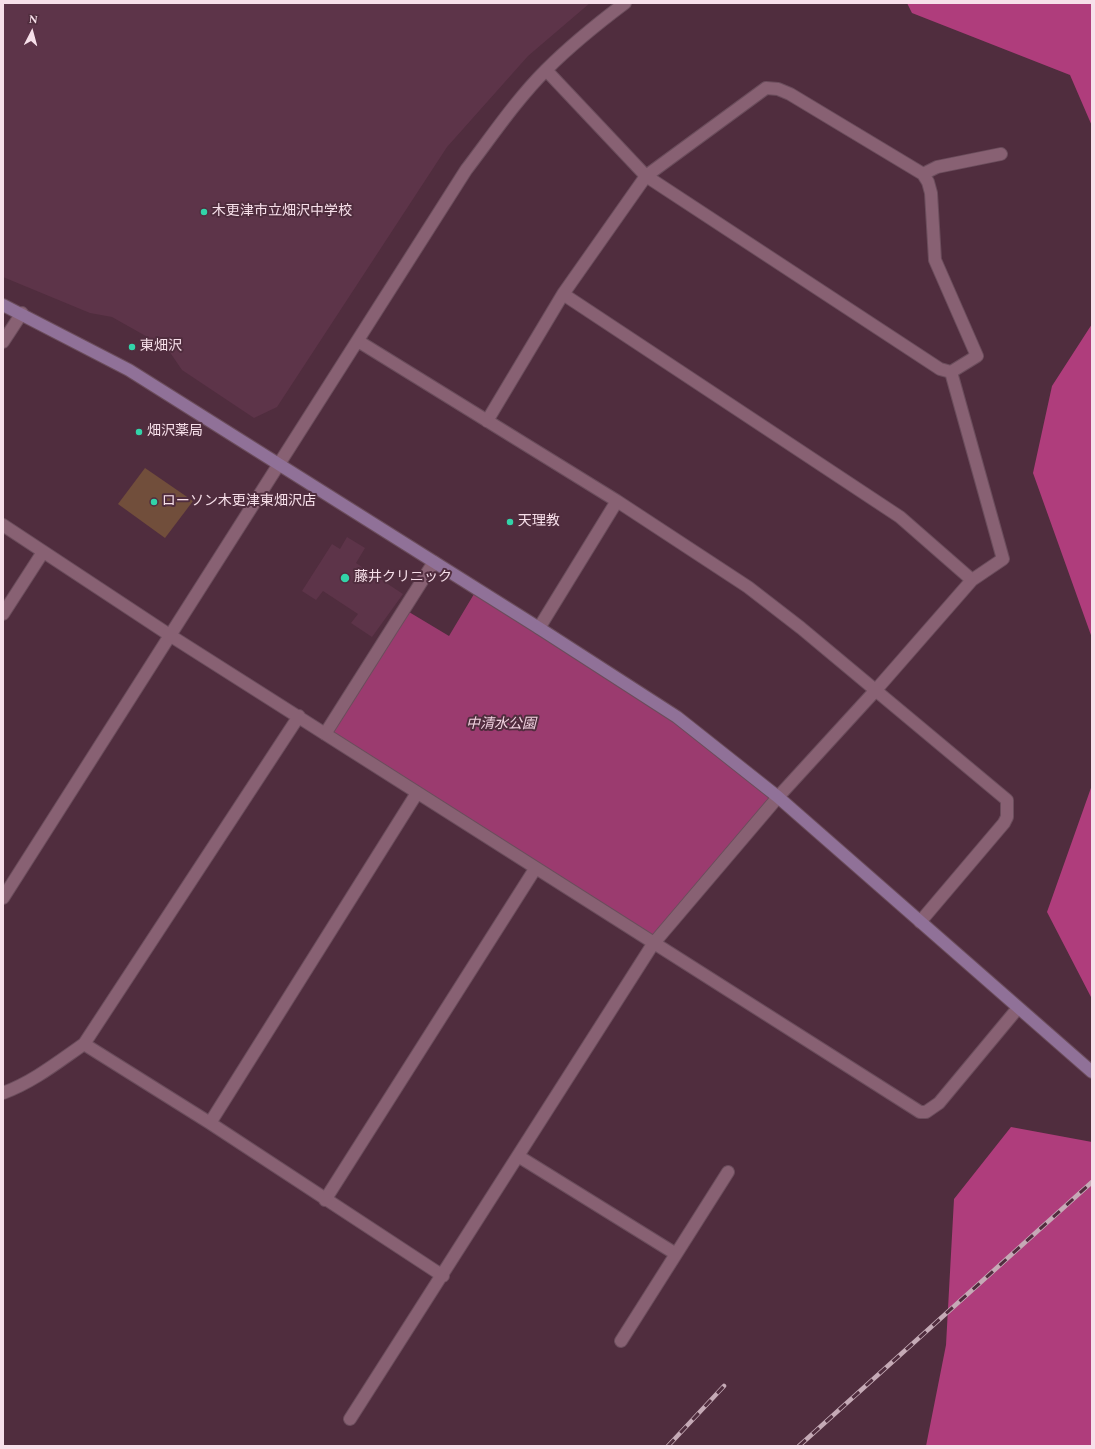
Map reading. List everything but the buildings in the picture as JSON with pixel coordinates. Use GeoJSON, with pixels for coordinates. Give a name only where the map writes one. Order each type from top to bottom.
{"type":"FeatureCollection","features":[{"type":"Feature","properties":{"kind":"street"},"geometry":{"type":"LineString","coordinates":[[3,898],[466,170],[513,108],[546,70],[595,25],[625,3]]}},
{"type":"Feature","properties":{"kind":"street"},"geometry":{"type":"LineString","coordinates":[[487,421],[563,294],[646,176],[766,88],[790,94],[923,174],[928,182],[931,193],[935,260],[977,356],[951,372],[940,369],[646,176],[546,70]]}},
{"type":"Feature","properties":{"kind":"street"},"geometry":{"type":"LineString","coordinates":[[923,174],[937,167],[1001,154]]}},
{"type":"Feature","properties":{"kind":"street"},"geometry":{"type":"LineString","coordinates":[[563,294],[900,517],[972,580]]}},
{"type":"Feature","properties":{"kind":"street"},"geometry":{"type":"LineString","coordinates":[[3,305],[22,313],[130,370],[539,628],[677,717],[778,797],[1092,1072]]}},
{"type":"Feature","properties":{"kind":"street"},"geometry":{"type":"LineString","coordinates":[[3,342],[22,313]]}},
{"type":"Feature","properties":{"kind":"street"},"geometry":{"type":"LineString","coordinates":[[358,341],[617,501],[748,587],[801,628],[1007,800],[1007,817],[1004,823],[920,922]]}},
{"type":"Feature","properties":{"kind":"street"},"geometry":{"type":"LineString","coordinates":[[350,1419],[653,944],[778,797],[876,691],[972,580],[1003,559],[951,372]]}},
{"type":"Feature","properties":{"kind":"street"},"geometry":{"type":"LineString","coordinates":[[539,628],[617,501]]}},
{"type":"Feature","properties":{"kind":"street"},"geometry":{"type":"LineString","coordinates":[[3,525],[171,636],[299,716],[653,944],[920,1112],[926,1112],[939,1102],[1018,1008]]}},
{"type":"Feature","properties":{"kind":"street"},"geometry":{"type":"LineString","coordinates":[[3,614],[43,552]]}},
{"type":"Feature","properties":{"kind":"street"},"geometry":{"type":"LineString","coordinates":[[325,734],[434,562]]}},
{"type":"Feature","properties":{"kind":"street"},"geometry":{"type":"LineString","coordinates":[[3,1093],[17,1088],[84,1044],[299,716]]}},
{"type":"Feature","properties":{"kind":"street"},"geometry":{"type":"LineString","coordinates":[[210,1123],[417,793]]}},
{"type":"Feature","properties":{"kind":"street"},"geometry":{"type":"LineString","coordinates":[[325,1200],[535,869]]}},
{"type":"Feature","properties":{"kind":"street"},"geometry":{"type":"LineString","coordinates":[[84,1044],[210,1123],[442,1276]]}},
{"type":"Feature","properties":{"kind":"street"},"geometry":{"type":"LineString","coordinates":[[518,1156],[676,1254]]}},
{"type":"Feature","properties":{"kind":"street"},"geometry":{"type":"LineString","coordinates":[[621,1341],[728,1172]]}},
{"type":"Feature","properties":{"kind":"shaded area","name":"木更津市立畑沢中学校"},"geometry":{"type":"Polygon","coordinates":[[[3,3],[590,3],[528,56],[447,147],[277,407],[254,418],[182,370],[167,348],[112,317],[90,313],[3,277],[3,3]]]}},
{"type":"Feature","properties":{"kind":"shaded area"},"geometry":{"type":"Polygon","coordinates":[[[907,3],[1092,3],[1092,126],[1070,75],[912,13],[907,3]]]}},
{"type":"Feature","properties":{"kind":"shaded area"},"geometry":{"type":"Polygon","coordinates":[[[1092,324],[1092,638],[1033,473],[1052,386],[1092,324]]]}},
{"type":"Feature","properties":{"kind":"shaded area"},"geometry":{"type":"Polygon","coordinates":[[[347,537],[365,548],[356,563],[403,594],[372,637],[351,623],[358,614],[323,591],[316,600],[302,591],[332,544],[340,549],[347,537]]]}},
{"type":"Feature","properties":{"kind":"shaded area"},"geometry":{"type":"Polygon","coordinates":[[[1092,785],[1092,999],[1047,912],[1092,785]]]}},
{"type":"Feature","properties":{"kind":"shaded area"},"geometry":{"type":"Polygon","coordinates":[[[1011,1127],[1092,1142],[1092,1446],[926,1446],[946,1345],[954,1199],[1011,1127]]]}},
{"type":"Feature","properties":{"kind":"green space","name":"中清水公園"},"geometry":{"type":"Polygon","coordinates":[[[477,589],[677,717],[778,797],[653,944],[325,734],[404,609],[449,636],[477,589]]]}},
{"type":"Feature","properties":{"kind":"railway"},"geometry":{"type":"LineString","coordinates":[[799,1446],[1092,1182]]}},
{"type":"Feature","properties":{"kind":"railway"},"geometry":{"type":"LineString","coordinates":[[668,1446],[724,1386]]}},
{"type":"Feature","properties":{"kind":"place","name":"木更津市立畑沢中学校"},"geometry":{"type":"Point","coordinates":[204,212]}},
{"type":"Feature","properties":{"kind":"place","name":"東畑沢"},"geometry":{"type":"Point","coordinates":[132,347]}},
{"type":"Feature","properties":{"kind":"place","name":"畑沢薬局"},"geometry":{"type":"Point","coordinates":[139,432]}},
{"type":"Feature","properties":{"kind":"place","name":"ローソン木更津東畑沢店"},"geometry":{"type":"Point","coordinates":[154,502]}},
{"type":"Feature","properties":{"kind":"place","name":"天理教"},"geometry":{"type":"Point","coordinates":[510,522]}},
{"type":"Feature","properties":{"kind":"place","name":"藤井クリニック"},"geometry":{"type":"Point","coordinates":[345,578]}}]}
